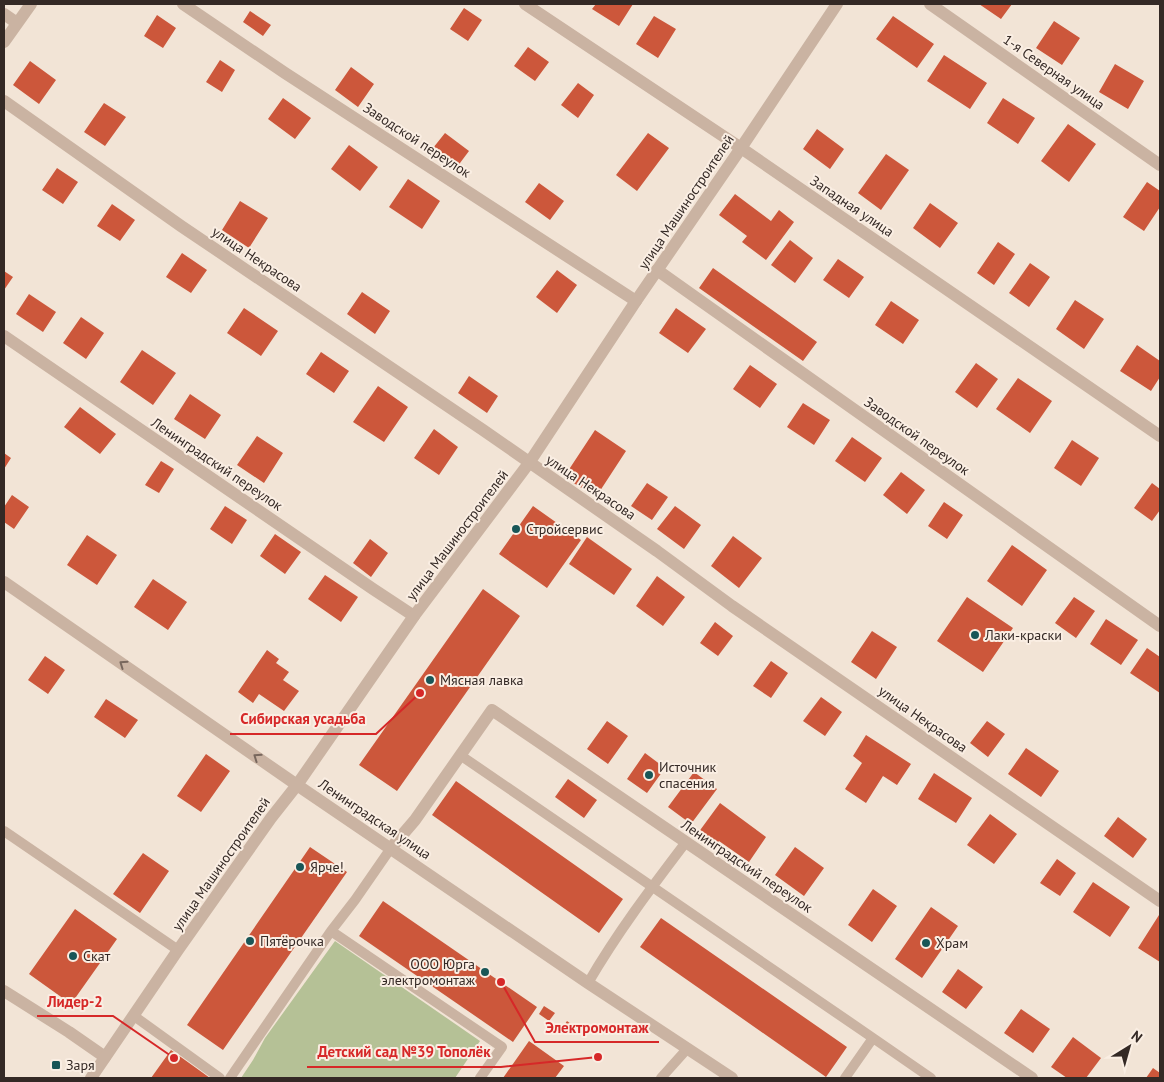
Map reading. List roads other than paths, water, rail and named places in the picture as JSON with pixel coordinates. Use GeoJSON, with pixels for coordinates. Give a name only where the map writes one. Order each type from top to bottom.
{"type":"FeatureCollection","features":[{"type":"Feature","properties":{"kind":"street"},"geometry":{"type":"LineString","coordinates":[[4,42],[31,4]]}},
{"type":"Feature","properties":{"kind":"street","name":"Заводской переулок"},"geometry":{"type":"LineString","coordinates":[[183,4],[293,78],[636,300]]}},
{"type":"Feature","properties":{"kind":"street","name":"Западная улица"},"geometry":{"type":"LineString","coordinates":[[525,4],[741,148],[1160,436]]}},
{"type":"Feature","properties":{"kind":"street","name":"улица Машиностроителей"},"geometry":{"type":"LineString","coordinates":[[91,1078],[178,950],[271,818],[297,785],[414,616],[530,463],[636,300],[837,4]]}},
{"type":"Feature","properties":{"kind":"street","name":"1-я Северная улица"},"geometry":{"type":"LineString","coordinates":[[930,4],[1160,165]]}},
{"type":"Feature","properties":{"kind":"street"},"geometry":{"type":"LineString","coordinates":[[4,14],[17,23]]}},
{"type":"Feature","properties":{"kind":"street","name":"улица Некрасова"},"geometry":{"type":"LineString","coordinates":[[4,101],[181,226],[483,430],[741,612],[1160,901]]}},
{"type":"Feature","properties":{"kind":"street","name":"Заводской переулок"},"geometry":{"type":"LineString","coordinates":[[657,270],[1160,626]]}},
{"type":"Feature","properties":{"kind":"street","name":"Ленинградский переулок"},"geometry":{"type":"LineString","coordinates":[[4,336],[364,584],[414,616]]}},
{"type":"Feature","properties":{"kind":"street","name":"Ленинградская улица"},"geometry":{"type":"LineString","coordinates":[[4,582],[297,785],[588,983],[732,1078]]}},
{"type":"Feature","properties":{"kind":"street","name":"Ленинградский переулок"},"geometry":{"type":"LineString","coordinates":[[460,755],[492,710],[1032,1078]]}},
{"type":"Feature","properties":{"kind":"street"},"geometry":{"type":"LineString","coordinates":[[391,848],[415,820],[460,755]]}},
{"type":"Feature","properties":{"kind":"street"},"geometry":{"type":"LineString","coordinates":[[4,991],[105,1057]]}},
{"type":"Feature","properties":{"kind":"lane"},"geometry":{"type":"LineString","coordinates":[[460,755],[931,1078]]}},
{"type":"Feature","properties":{"kind":"lane"},"geometry":{"type":"LineString","coordinates":[[4,831],[178,950]]}},
{"type":"Feature","properties":{"kind":"lane"},"geometry":{"type":"LineString","coordinates":[[588,983],[607,951],[652,886],[686,842]]}},
{"type":"Feature","properties":{"kind":"lane"},"geometry":{"type":"LineString","coordinates":[[230,1078],[331,931],[391,848]]}},
{"type":"Feature","properties":{"kind":"lane"},"geometry":{"type":"LineString","coordinates":[[331,931],[502,1046],[480,1078]]}},
{"type":"Feature","properties":{"kind":"lane"},"geometry":{"type":"LineString","coordinates":[[134,1016],[220,1078]]}},
{"type":"Feature","properties":{"kind":"lane"},"geometry":{"type":"LineString","coordinates":[[845,1078],[873,1038]]}},
{"type":"Feature","properties":{"kind":"lane"},"geometry":{"type":"LineString","coordinates":[[661,1078],[687,1049]]}},
{"type":"Feature","properties":{"kind":"place","name":"Стройсервис"},"geometry":{"type":"Point","coordinates":[516,529]}},
{"type":"Feature","properties":{"kind":"place","name":"Лаки-краски"},"geometry":{"type":"Point","coordinates":[975,635]}},
{"type":"Feature","properties":{"kind":"place","name":"Мясная лавка"},"geometry":{"type":"Point","coordinates":[430,680]}},
{"type":"Feature","properties":{"kind":"place","name":"Сибирская усадьба"},"geometry":{"type":"Point","coordinates":[420,693]}},
{"type":"Feature","properties":{"kind":"place","name":"Источник спасения"},"geometry":{"type":"Point","coordinates":[649,775]}},
{"type":"Feature","properties":{"kind":"place","name":"Ярче!"},"geometry":{"type":"Point","coordinates":[300,867]}},
{"type":"Feature","properties":{"kind":"place","name":"Пятёрочка"},"geometry":{"type":"Point","coordinates":[250,941]}},
{"type":"Feature","properties":{"kind":"place","name":"Храм"},"geometry":{"type":"Point","coordinates":[926,943]}},
{"type":"Feature","properties":{"kind":"place","name":"Скат"},"geometry":{"type":"Point","coordinates":[73,956]}},
{"type":"Feature","properties":{"kind":"place","name":"ООО Юрга электромонтаж"},"geometry":{"type":"Point","coordinates":[485,972]}},
{"type":"Feature","properties":{"kind":"place","name":"Электромонтаж"},"geometry":{"type":"Point","coordinates":[501,982]}},
{"type":"Feature","properties":{"kind":"place","name":"Детский сад №39 Тополёк"},"geometry":{"type":"Point","coordinates":[598,1057]}},
{"type":"Feature","properties":{"kind":"place","name":"Лидер-2"},"geometry":{"type":"Point","coordinates":[174,1058]}},
{"type":"Feature","properties":{"kind":"place","name":"Заря"},"geometry":{"type":"Point","coordinates":[56,1065]}}]}
